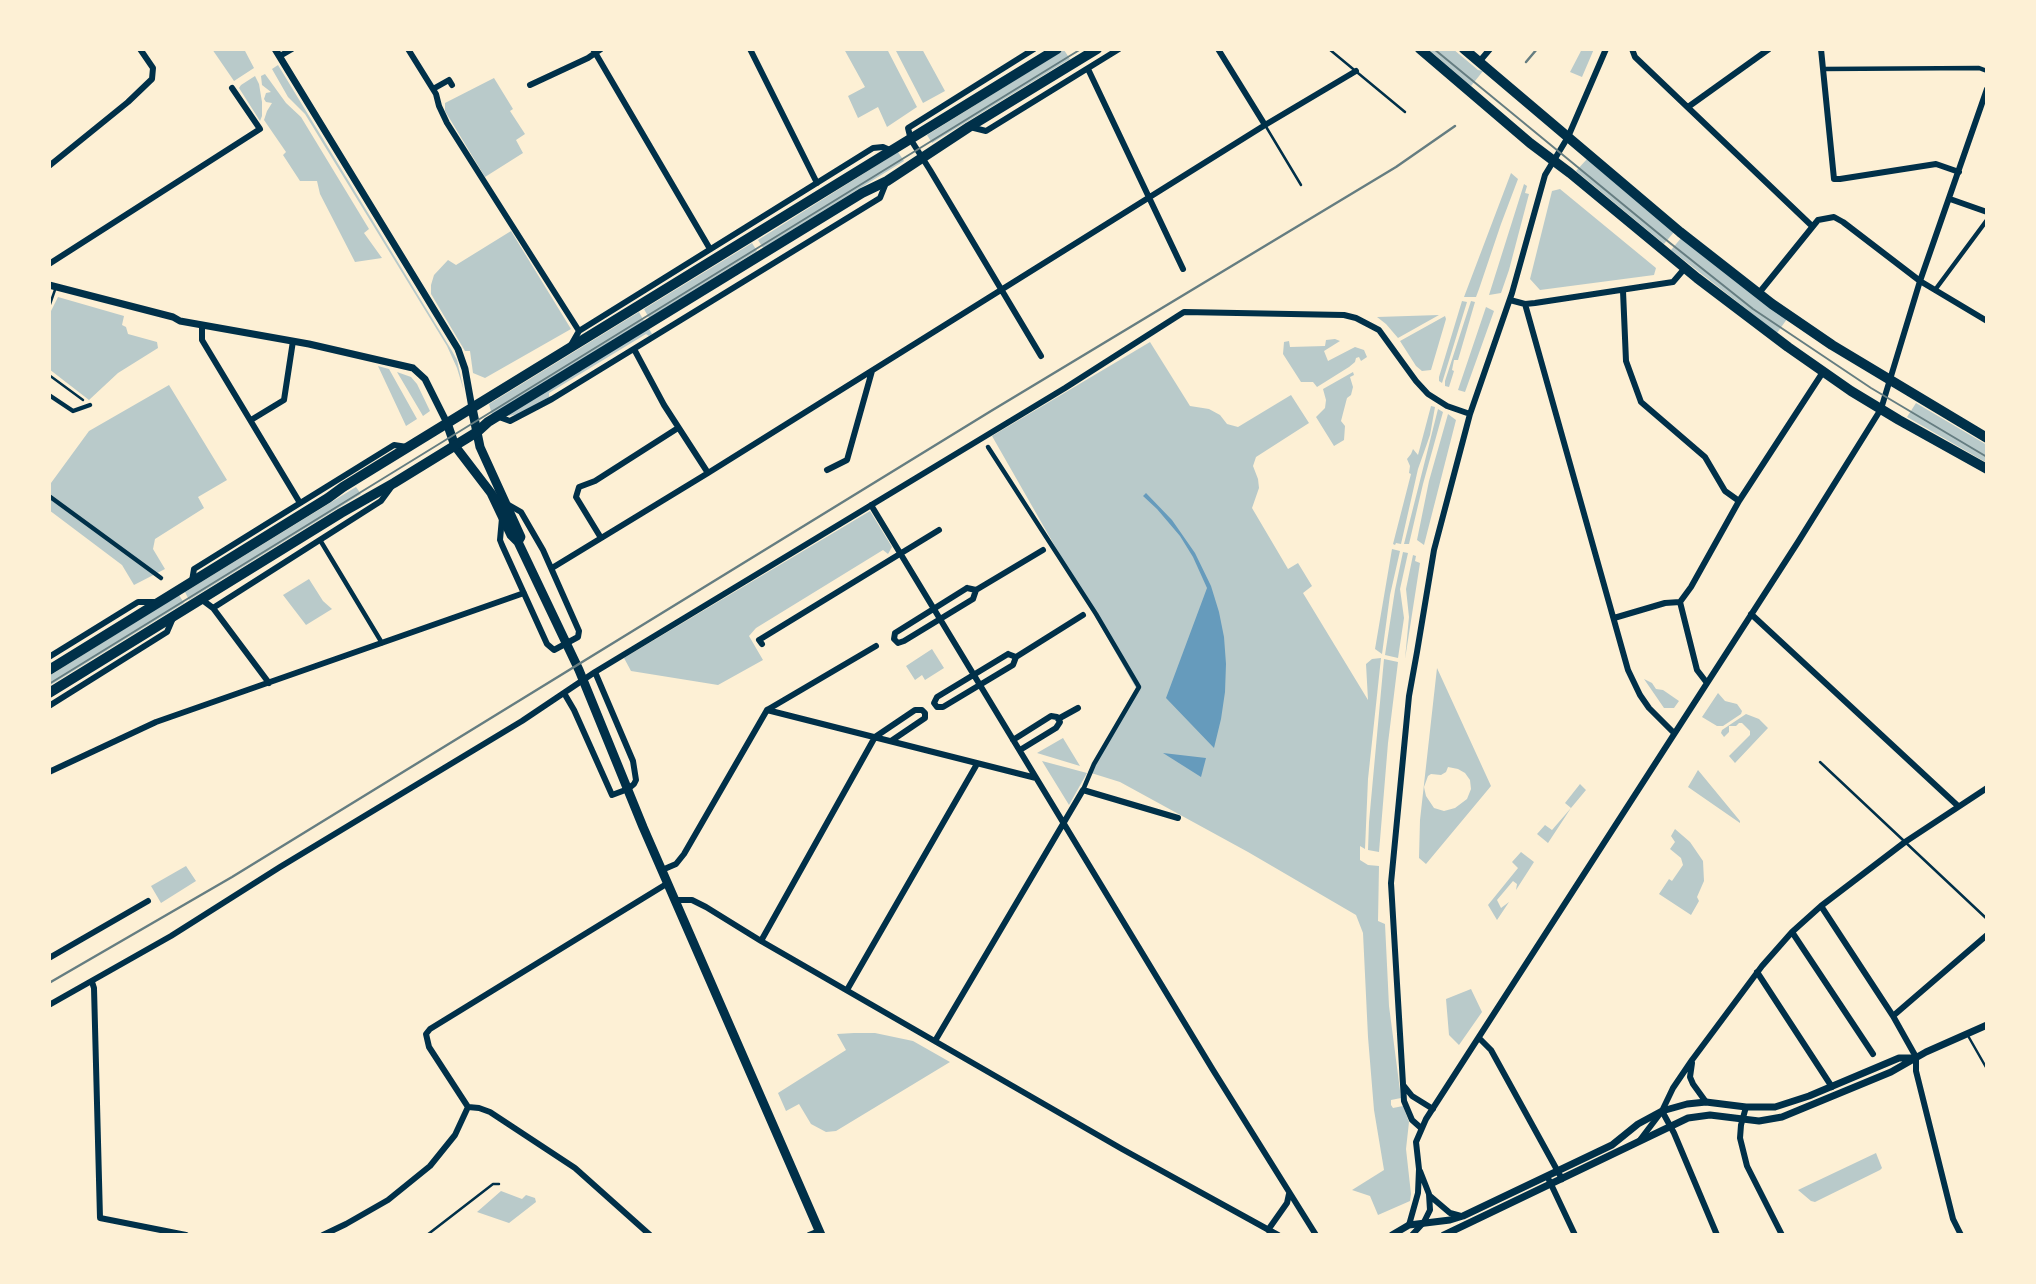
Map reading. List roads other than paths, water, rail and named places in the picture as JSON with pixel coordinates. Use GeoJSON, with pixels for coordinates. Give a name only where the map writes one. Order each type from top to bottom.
{"type":"FeatureCollection","features":[{"type":"Feature","properties":{"kind":"main road"},"geometry":{"type":"LineString","coordinates":[[49,670],[1057,49]]}},
{"type":"Feature","properties":{"kind":"main road"},"geometry":{"type":"LineString","coordinates":[[49,693],[455,446],[499,416],[862,193],[887,181],[1097,49]]}},
{"type":"Feature","properties":{"kind":"main road"},"geometry":{"type":"LineString","coordinates":[[1420,49],[1544,154],[1777,340],[1881,409],[1987,469]]}},
{"type":"Feature","properties":{"kind":"main road"},"geometry":{"type":"LineString","coordinates":[[1464,49],[1680,232],[1759,293],[1815,334],[1987,438]]}},
{"type":"Feature","properties":{"kind":"main road"},"geometry":{"type":"LineString","coordinates":[[472,408],[483,455],[521,537],[518,541]]}},
{"type":"Feature","properties":{"kind":"main road"},"geometry":{"type":"LineString","coordinates":[[447,423],[455,446],[491,493],[511,535],[518,541],[587,688],[662,870],[820,1233]]}},
{"type":"Feature","properties":{"kind":"street"},"geometry":{"type":"LineString","coordinates":[[49,166],[152,79],[153,68],[140,49]]}},
{"type":"Feature","properties":{"kind":"street"},"geometry":{"type":"LineString","coordinates":[[275,49],[457,346],[465,369],[472,408]]}},
{"type":"Feature","properties":{"kind":"street"},"geometry":{"type":"LineString","coordinates":[[280,57],[292,49]]}},
{"type":"Feature","properties":{"kind":"street"},"geometry":{"type":"LineString","coordinates":[[408,49],[434,92],[447,123],[579,331]]}},
{"type":"Feature","properties":{"kind":"street"},"geometry":{"type":"LineString","coordinates":[[750,49],[817,183]]}},
{"type":"Feature","properties":{"kind":"street"},"geometry":{"type":"LineString","coordinates":[[1034,49],[908,128],[911,140],[1041,356]]}},
{"type":"Feature","properties":{"kind":"street"},"geometry":{"type":"LineString","coordinates":[[969,127],[986,131],[1119,49]]}},
{"type":"Feature","properties":{"kind":"street"},"geometry":{"type":"LineString","coordinates":[[1218,49],[1265,125]]}},
{"type":"Feature","properties":{"kind":"street"},"geometry":{"type":"LineString","coordinates":[[1479,62],[1490,49]]}},
{"type":"Feature","properties":{"kind":"street"},"geometry":{"type":"LineString","coordinates":[[1421,1128],[1412,1120],[1406,1108],[1403,1084],[1392,920],[1392,867],[1409,696],[1434,550],[1469,414],[1510,300],[1543,181],[1569,137],[1606,49]]}},
{"type":"Feature","properties":{"kind":"street"},"geometry":{"type":"LineString","coordinates":[[1632,49],[1635,57],[1812,226]]}},
{"type":"Feature","properties":{"kind":"street"},"geometry":{"type":"LineString","coordinates":[[1688,107],[1769,49]]}},
{"type":"Feature","properties":{"kind":"street"},"geometry":{"type":"LineString","coordinates":[[1821,49],[1834,178],[1838,180],[1936,164],[1959,172]]}},
{"type":"Feature","properties":{"kind":"street"},"geometry":{"type":"LineString","coordinates":[[530,85],[597,50],[710,249]]}},
{"type":"Feature","properties":{"kind":"street"},"geometry":{"type":"LineString","coordinates":[[1823,69],[1979,68],[1987,71]]}},
{"type":"Feature","properties":{"kind":"street"},"geometry":{"type":"LineString","coordinates":[[1088,69],[1183,269]]}},
{"type":"Feature","properties":{"kind":"street"},"geometry":{"type":"LineString","coordinates":[[552,568],[1356,71]]}},
{"type":"Feature","properties":{"kind":"street"},"geometry":{"type":"LineString","coordinates":[[434,92],[449,80],[452,85]]}},
{"type":"Feature","properties":{"kind":"street"},"geometry":{"type":"LineString","coordinates":[[49,264],[260,129],[232,88]]}},
{"type":"Feature","properties":{"kind":"street"},"geometry":{"type":"LineString","coordinates":[[1409,1224],[1416,1203],[1419,1169],[1416,1142],[1421,1128],[1881,409],[1920,281],[1987,89]]}},
{"type":"Feature","properties":{"kind":"street"},"geometry":{"type":"LineString","coordinates":[[936,110],[953,113]]}},
{"type":"Feature","properties":{"kind":"street"},"geometry":{"type":"LineString","coordinates":[[566,351],[579,331],[873,148],[883,147],[892,151]]}},
{"type":"Feature","properties":{"kind":"street"},"geometry":{"type":"LineString","coordinates":[[499,416],[510,421],[522,416],[634,349],[880,198],[887,181]]}},
{"type":"Feature","properties":{"kind":"street"},"geometry":{"type":"LineString","coordinates":[[1950,199],[1987,212]]}},
{"type":"Feature","properties":{"kind":"street"},"geometry":{"type":"LineString","coordinates":[[1759,293],[1812,226],[1818,220],[1834,217],[1920,281],[1987,321]]}},
{"type":"Feature","properties":{"kind":"street"},"geometry":{"type":"LineString","coordinates":[[1935,291],[1987,220]]}},
{"type":"Feature","properties":{"kind":"street"},"geometry":{"type":"LineString","coordinates":[[1510,300],[1525,304],[1673,282],[1685,268]]}},
{"type":"Feature","properties":{"kind":"street"},"geometry":{"type":"LineString","coordinates":[[53,286],[180,321],[293,341],[413,368],[425,379],[447,423]]}},
{"type":"Feature","properties":{"kind":"street"},"geometry":{"type":"LineString","coordinates":[[1623,291],[1626,361],[1641,402],[1705,457],[1725,491],[1739,501]]}},
{"type":"Feature","properties":{"kind":"street"},"geometry":{"type":"LineString","coordinates":[[1525,304],[1628,670],[1649,708],[1674,733]]}},
{"type":"Feature","properties":{"kind":"street"},"geometry":{"type":"LineString","coordinates":[[49,1005],[171,936],[595,672],[1074,382],[1184,312],[1344,315],[1356,318],[1379,330],[1427,394],[1447,406],[1469,414]]}},
{"type":"Feature","properties":{"kind":"street"},"geometry":{"type":"LineString","coordinates":[[202,325],[202,340],[300,503]]}},
{"type":"Feature","properties":{"kind":"street"},"geometry":{"type":"LineString","coordinates":[[251,420],[284,400],[293,341]]}},
{"type":"Feature","properties":{"kind":"street"},"geometry":{"type":"LineString","coordinates":[[634,349],[678,428],[708,474]]}},
{"type":"Feature","properties":{"kind":"street"},"geometry":{"type":"LineString","coordinates":[[827,470],[847,460],[872,371]]}},
{"type":"Feature","properties":{"kind":"street"},"geometry":{"type":"LineString","coordinates":[[1614,618],[1665,603],[1680,602],[1739,501],[1823,372]]}},
{"type":"Feature","properties":{"kind":"street"},"geometry":{"type":"LineString","coordinates":[[49,395],[73,411],[90,405]]}},
{"type":"Feature","properties":{"kind":"street"},"geometry":{"type":"LineString","coordinates":[[601,538],[576,497],[579,487],[595,481],[678,428]]}},
{"type":"Feature","properties":{"kind":"street"},"geometry":{"type":"LineString","coordinates":[[192,581],[194,569],[300,503],[394,445],[408,447]]}},
{"type":"Feature","properties":{"kind":"street"},"geometry":{"type":"LineString","coordinates":[[935,1041],[1083,790],[1094,764],[1139,687],[1067,568],[988,447]]}},
{"type":"Feature","properties":{"kind":"street"},"geometry":{"type":"LineString","coordinates":[[213,608],[381,501],[394,483]]}},
{"type":"Feature","properties":{"kind":"street"},"geometry":{"type":"LineString","coordinates":[[49,496],[162,578]]}},
{"type":"Feature","properties":{"kind":"street"},"geometry":{"type":"LineString","coordinates":[[502,516],[500,540],[551,649],[578,637],[579,631],[552,568],[521,512],[505,503]]}},
{"type":"Feature","properties":{"kind":"street"},"geometry":{"type":"LineString","coordinates":[[871,505],[1316,1235]]}},
{"type":"Feature","properties":{"kind":"street"},"geometry":{"type":"LineString","coordinates":[[762,644],[760,640],[939,530]]}},
{"type":"Feature","properties":{"kind":"street"},"geometry":{"type":"LineString","coordinates":[[320,540],[382,643]]}},
{"type":"Feature","properties":{"kind":"street"},"geometry":{"type":"LineString","coordinates":[[976,590],[967,588],[895,633],[894,639],[898,643],[904,641],[973,599],[976,590],[1043,550]]}},
{"type":"Feature","properties":{"kind":"street"},"geometry":{"type":"LineString","coordinates":[[49,772],[156,722],[524,593]]}},
{"type":"Feature","properties":{"kind":"street"},"geometry":{"type":"LineString","coordinates":[[201,599],[213,608],[269,683]]}},
{"type":"Feature","properties":{"kind":"street"},"geometry":{"type":"LineString","coordinates":[[49,657],[138,602],[159,602]]}},
{"type":"Feature","properties":{"kind":"street"},"geometry":{"type":"LineString","coordinates":[[1680,602],[1697,670],[1707,683]]}},
{"type":"Feature","properties":{"kind":"street"},"geometry":{"type":"LineString","coordinates":[[1751,614],[1958,806]]}},
{"type":"Feature","properties":{"kind":"street"},"geometry":{"type":"LineString","coordinates":[[49,706],[167,632],[174,615]]}},
{"type":"Feature","properties":{"kind":"street"},"geometry":{"type":"LineString","coordinates":[[1016,657],[1008,654],[937,696],[934,702],[937,708],[1013,665],[1016,657],[1083,615]]}},
{"type":"Feature","properties":{"kind":"street"},"geometry":{"type":"LineString","coordinates":[[662,870],[676,864],[684,855],[767,709],[876,646]]}},
{"type":"Feature","properties":{"kind":"street"},"geometry":{"type":"LineString","coordinates":[[564,693],[612,795],[628,789],[636,780],[633,761],[595,672]]}},
{"type":"Feature","properties":{"kind":"street"},"geometry":{"type":"LineString","coordinates":[[1058,719],[1078,708]]}},
{"type":"Feature","properties":{"kind":"street"},"geometry":{"type":"LineString","coordinates":[[767,709],[1036,778]]}},
{"type":"Feature","properties":{"kind":"street"},"geometry":{"type":"LineString","coordinates":[[761,941],[875,737],[915,710],[925,713],[925,718],[891,741]]}},
{"type":"Feature","properties":{"kind":"street"},"geometry":{"type":"LineString","coordinates":[[1013,740],[1051,716],[1058,719]]}},
{"type":"Feature","properties":{"kind":"street"},"geometry":{"type":"LineString","coordinates":[[1020,750],[1056,728],[1060,722],[1058,719]]}},
{"type":"Feature","properties":{"kind":"street"},"geometry":{"type":"LineString","coordinates":[[847,990],[977,764]]}},
{"type":"Feature","properties":{"kind":"street"},"geometry":{"type":"LineString","coordinates":[[1640,1140],[1662,1111],[1673,1087],[1692,1060],[1757,972],[1793,932],[1821,906],[1905,842],[1987,788]]}},
{"type":"Feature","properties":{"kind":"street"},"geometry":{"type":"LineString","coordinates":[[1083,790],[1178,818]]}},
{"type":"Feature","properties":{"kind":"street"},"geometry":{"type":"LineString","coordinates":[[468,1107],[429,1047],[426,1034],[430,1029],[668,883]]}},
{"type":"Feature","properties":{"kind":"street"},"geometry":{"type":"LineString","coordinates":[[675,900],[692,900],[1278,1235]]}},
{"type":"Feature","properties":{"kind":"street"},"geometry":{"type":"LineString","coordinates":[[49,958],[148,901]]}},
{"type":"Feature","properties":{"kind":"street"},"geometry":{"type":"LineString","coordinates":[[1821,906],[1893,1016],[1916,1057],[1916,1071],[1953,1219],[1961,1235]]}},
{"type":"Feature","properties":{"kind":"street"},"geometry":{"type":"LineString","coordinates":[[1793,932],[1873,1054]]}},
{"type":"Feature","properties":{"kind":"street"},"geometry":{"type":"LineString","coordinates":[[1893,1016],[1987,935]]}},
{"type":"Feature","properties":{"kind":"street"},"geometry":{"type":"LineString","coordinates":[[1757,972],[1832,1087]]}},
{"type":"Feature","properties":{"kind":"street"},"geometry":{"type":"LineString","coordinates":[[92,982],[100,1218],[186,1235]]}},
{"type":"Feature","properties":{"kind":"street"},"geometry":{"type":"LineString","coordinates":[[1447,1234],[1693,1116],[1710,1115],[1759,1121],[1782,1117],[1891,1072],[1916,1057],[1987,1025]]}},
{"type":"Feature","properties":{"kind":"street"},"geometry":{"type":"LineString","coordinates":[[1479,1038],[1491,1050],[1562,1179]]}},
{"type":"Feature","properties":{"kind":"street"},"geometry":{"type":"LineString","coordinates":[[1392,1235],[1409,1224],[1463,1216],[1612,1144],[1638,1124],[1662,1111],[1706,1102],[1775,1107],[1832,1087],[1899,1058],[1916,1057]]}},
{"type":"Feature","properties":{"kind":"street"},"geometry":{"type":"LineString","coordinates":[[1692,1060],[1690,1077],[1706,1102]]}},
{"type":"Feature","properties":{"kind":"street"},"geometry":{"type":"LineString","coordinates":[[1403,1084],[1412,1096],[1433,1109]]}},
{"type":"Feature","properties":{"kind":"street"},"geometry":{"type":"LineString","coordinates":[[323,1235],[368,1213],[430,1166],[455,1135],[468,1107]]}},
{"type":"Feature","properties":{"kind":"street"},"geometry":{"type":"LineString","coordinates":[[468,1107],[490,1112],[575,1168],[650,1235]]}},
{"type":"Feature","properties":{"kind":"street"},"geometry":{"type":"LineString","coordinates":[[1746,1107],[1740,1138],[1747,1166],[1782,1235]]}},
{"type":"Feature","properties":{"kind":"street"},"geometry":{"type":"LineString","coordinates":[[1662,1111],[1717,1235]]}},
{"type":"Feature","properties":{"kind":"street"},"geometry":{"type":"LineString","coordinates":[[1419,1169],[1435,1202],[1450,1213],[1463,1216]]}},
{"type":"Feature","properties":{"kind":"street"},"geometry":{"type":"LineString","coordinates":[[1547,1175],[1576,1235]]}},
{"type":"Feature","properties":{"kind":"street"},"geometry":{"type":"LineString","coordinates":[[1268,1230],[1287,1203],[1289,1194]]}},
{"type":"Feature","properties":{"kind":"street"},"geometry":{"type":"LineString","coordinates":[[1412,1235],[1424,1222],[1430,1210],[1429,1194]]}},
{"type":"Feature","properties":{"kind":"street"},"geometry":{"type":"LineString","coordinates":[[1447,1234],[1450,1220]]}},
{"type":"Feature","properties":{"kind":"street"},"geometry":{"type":"LineString","coordinates":[[809,1235],[820,1233]]}},
{"type":"Feature","properties":{"kind":"lane"},"geometry":{"type":"LineString","coordinates":[[1329,49],[1405,112]]}},
{"type":"Feature","properties":{"kind":"lane"},"geometry":{"type":"LineString","coordinates":[[1265,125],[1301,185]]}},
{"type":"Feature","properties":{"kind":"lane"},"geometry":{"type":"LineString","coordinates":[[49,307],[53,286]]}},
{"type":"Feature","properties":{"kind":"lane"},"geometry":{"type":"LineString","coordinates":[[49,375],[83,400]]}},
{"type":"Feature","properties":{"kind":"lane"},"geometry":{"type":"LineString","coordinates":[[1820,762],[1987,919]]}},
{"type":"Feature","properties":{"kind":"lane"},"geometry":{"type":"LineString","coordinates":[[1967,1034],[1987,1069]]}},
{"type":"Feature","properties":{"kind":"lane"},"geometry":{"type":"LineString","coordinates":[[427,1235],[493,1184],[499,1184]]}},
{"type":"Feature","properties":{"kind":"water"},"geometry":{"type":"Polygon","coordinates":[[[1146,493],[1172,520],[1195,553],[1211,586],[1219,612],[1224,637],[1225,692],[1214,748],[1166,698],[1207,588],[1180,536],[1143,496],[1146,493]]]}},
{"type":"Feature","properties":{"kind":"water"},"geometry":{"type":"Polygon","coordinates":[[[1163,753],[1206,758],[1201,777],[1163,753]]]}},
{"type":"Feature","properties":{"kind":"tram line"},"geometry":{"type":"LineString","coordinates":[[49,684],[1081,49]]}},
{"type":"Feature","properties":{"kind":"tram line"},"geometry":{"type":"LineString","coordinates":[[1434,49],[1753,309],[1871,388],[1987,457]]}},
{"type":"Feature","properties":{"kind":"railway"},"geometry":{"type":"LineString","coordinates":[[1526,62],[1537,49]]}},
{"type":"Feature","properties":{"kind":"railway"},"geometry":{"type":"LineString","coordinates":[[49,983],[232,877],[991,411],[1396,167],[1455,126]]}}]}
